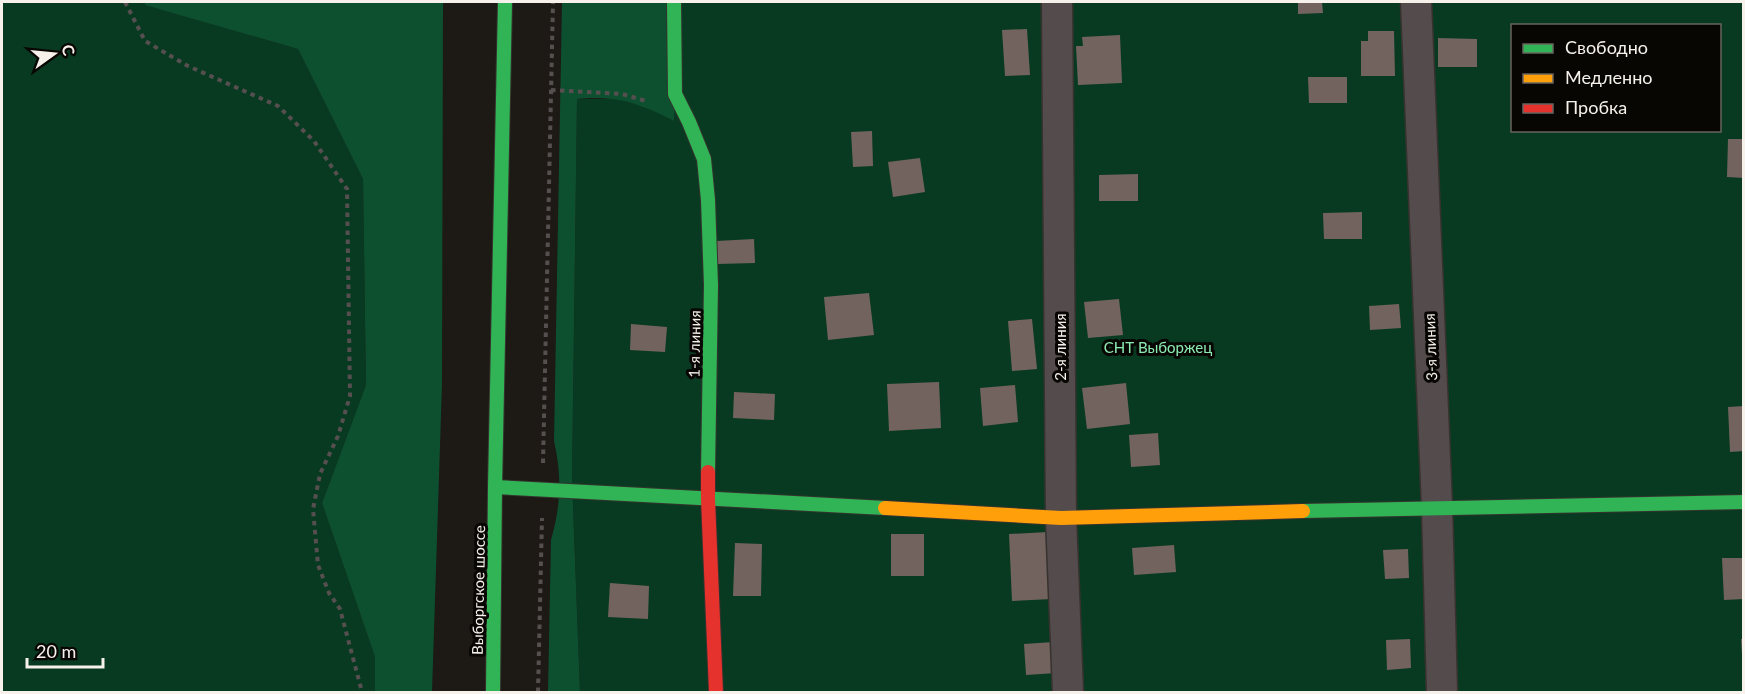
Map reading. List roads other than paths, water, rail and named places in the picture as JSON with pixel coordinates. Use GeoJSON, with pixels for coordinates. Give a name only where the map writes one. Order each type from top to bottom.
{"type":"FeatureCollection","features":[{"type":"Feature","properties":{"kind":"street","name":"Выборгское шоссе"},"geometry":{"type":"LineString","coordinates":[[493,693],[504,2]]}},
{"type":"Feature","properties":{"kind":"street","name":"1-я линия"},"geometry":{"type":"LineString","coordinates":[[674,2],[675,94],[704,159],[708,200],[711,285],[708,499],[716,693]]}},
{"type":"Feature","properties":{"kind":"street","name":"2-я линия"},"geometry":{"type":"LineString","coordinates":[[1058,2],[1061,518],[1068,693]]}},
{"type":"Feature","properties":{"kind":"street","name":"3-я линия"},"geometry":{"type":"LineString","coordinates":[[1416,2],[1437,507],[1442,693]]}},
{"type":"Feature","properties":{"kind":"street"},"geometry":{"type":"LineString","coordinates":[[495,487],[1061,518],[1437,507],[1743,502]]}},
{"type":"Feature","properties":{"kind":"park label","name":"СНТ Выборжец"},"geometry":{"type":"Point","coordinates":[1158,347]}}]}
